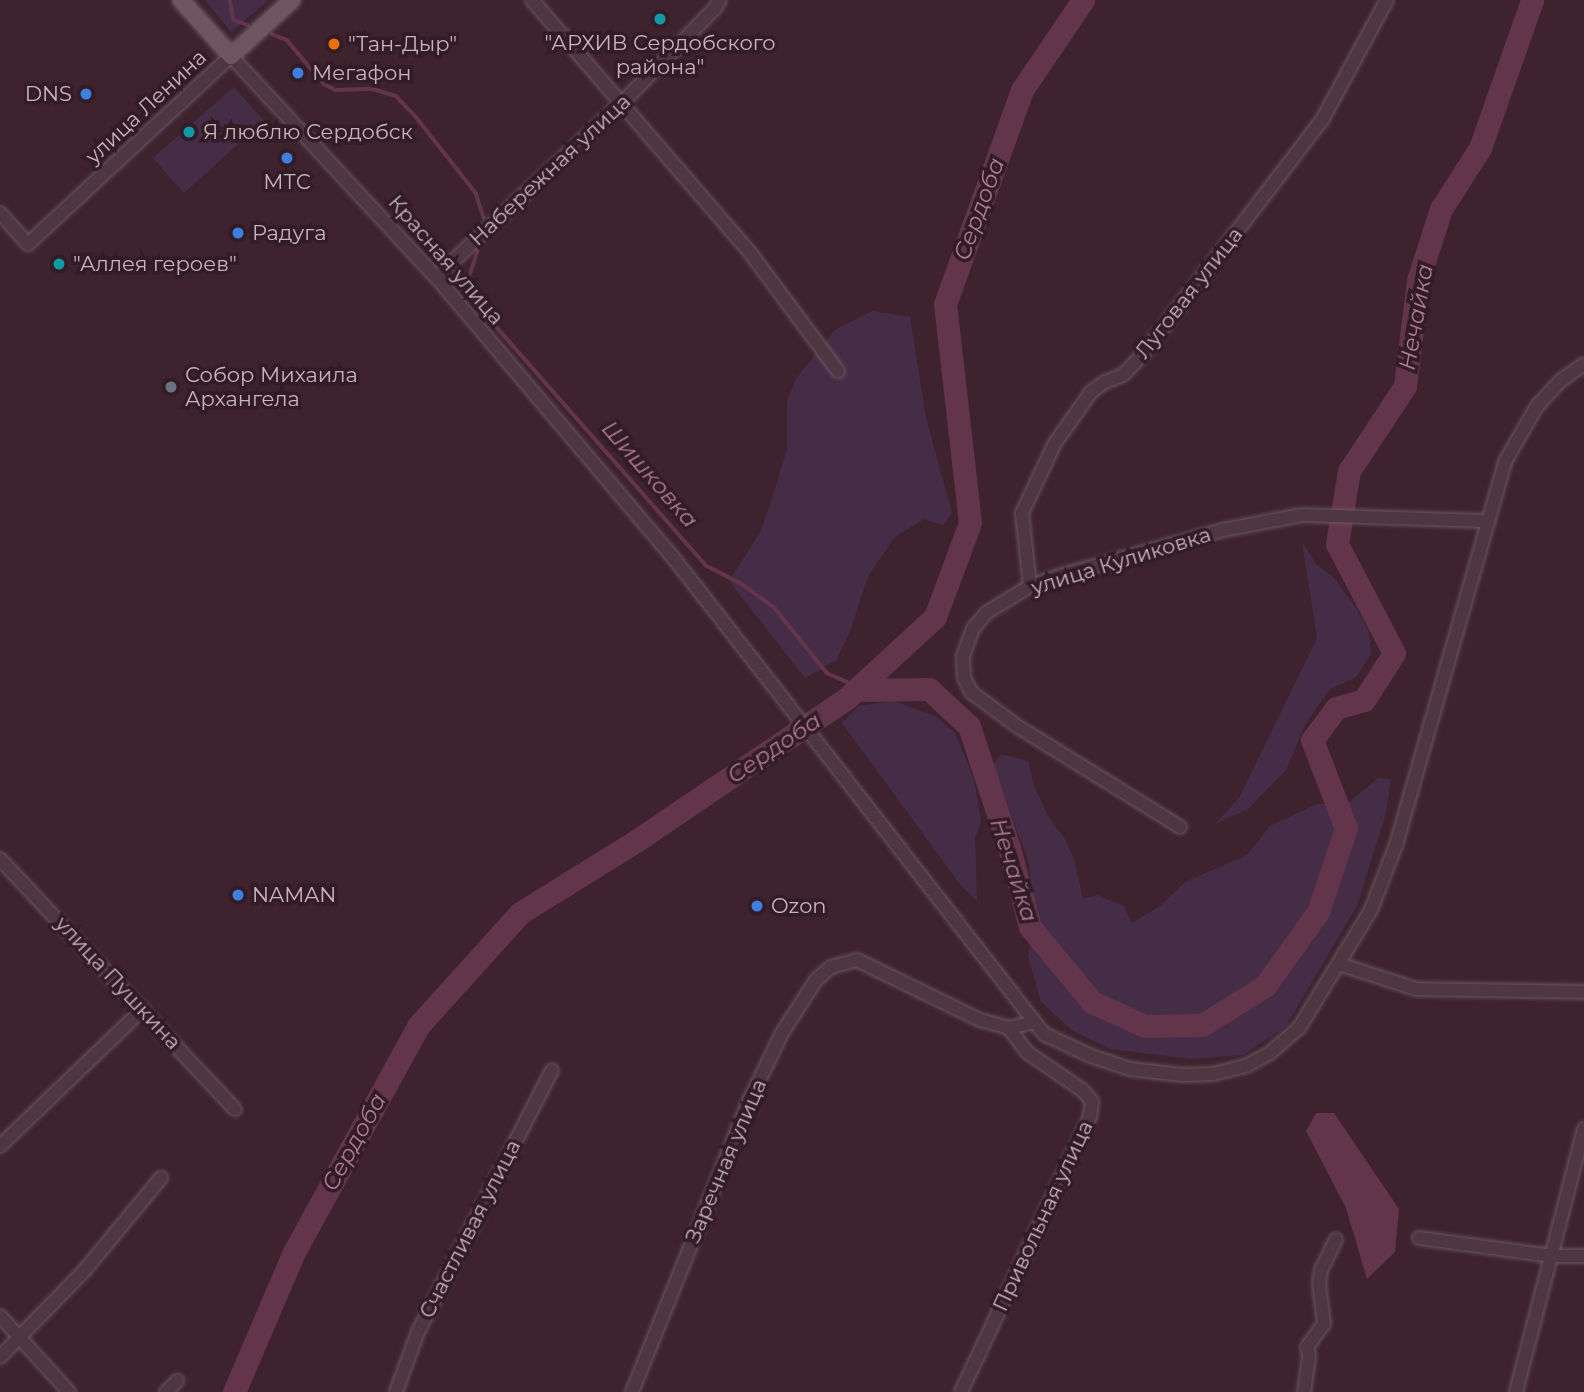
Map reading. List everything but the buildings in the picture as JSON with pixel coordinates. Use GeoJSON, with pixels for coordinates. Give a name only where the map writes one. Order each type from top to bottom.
{"type":"FeatureCollection","features":[{"type":"Feature","properties":{"kind":"main road","name":"Красная улица"},"geometry":{"type":"LineString","coordinates":[[181,0],[231,55]]}},
{"type":"Feature","properties":{"kind":"main road","name":"улица Ленина"},"geometry":{"type":"LineString","coordinates":[[231,55],[292,0]]}},
{"type":"Feature","properties":{"kind":"street"},"geometry":{"type":"LineString","coordinates":[[532,0],[751,254],[838,371]]}},
{"type":"Feature","properties":{"kind":"street","name":"Набережная улица"},"geometry":{"type":"LineString","coordinates":[[436,277],[620,105],[720,0]]}},
{"type":"Feature","properties":{"kind":"street","name":"Луговая улица"},"geometry":{"type":"LineString","coordinates":[[1030,586],[1022,513],[1055,443],[1091,393],[1105,382],[1123,375],[1143,354],[1322,120],[1387,0]]}},
{"type":"Feature","properties":{"kind":"street","name":"улица Ленина"},"geometry":{"type":"LineString","coordinates":[[0,214],[28,244],[231,55]]}},
{"type":"Feature","properties":{"kind":"street","name":"Красная улица"},"geometry":{"type":"LineString","coordinates":[[231,55],[436,277],[671,556],[1033,1022],[1044,1034],[1061,1043],[1130,1069],[1183,1075],[1213,1074],[1248,1065],[1271,1052],[1299,1028],[1371,910],[1396,845],[1486,521],[1506,460],[1537,406],[1560,381],[1584,364]]}},
{"type":"Feature","properties":{"kind":"street","name":"улица Куликовка"},"geometry":{"type":"LineString","coordinates":[[1180,827],[1017,726],[971,692],[964,677],[963,656],[974,629],[986,613],[1030,586],[1223,530],[1302,515],[1486,521]]}},
{"type":"Feature","properties":{"kind":"street","name":"улица Пушкина"},"geometry":{"type":"LineString","coordinates":[[0,859],[235,1109]]}},
{"type":"Feature","properties":{"kind":"street","name":"Заречная улица"},"geometry":{"type":"LineString","coordinates":[[632,1392],[750,1099],[782,1033],[816,980],[831,967],[856,960],[944,1005],[1009,1028]]}},
{"type":"Feature","properties":{"kind":"street"},"geometry":{"type":"LineString","coordinates":[[1339,964],[1416,989],[1584,992]]}},
{"type":"Feature","properties":{"kind":"street"},"geometry":{"type":"LineString","coordinates":[[0,1146],[143,1009]]}},
{"type":"Feature","properties":{"kind":"street"},"geometry":{"type":"LineString","coordinates":[[1009,1028],[1033,1022]]}},
{"type":"Feature","properties":{"kind":"street","name":"Привольная улица"},"geometry":{"type":"LineString","coordinates":[[961,1392],[1090,1116],[1091,1101],[1082,1090],[1027,1052],[1009,1028]]}},
{"type":"Feature","properties":{"kind":"street","name":"Счастливая улица"},"geometry":{"type":"LineString","coordinates":[[396,1392],[418,1332],[552,1070]]}},
{"type":"Feature","properties":{"kind":"street"},"geometry":{"type":"LineString","coordinates":[[1516,1392],[1584,1129]]}},
{"type":"Feature","properties":{"kind":"street"},"geometry":{"type":"LineString","coordinates":[[0,1357],[84,1271],[161,1178]]}},
{"type":"Feature","properties":{"kind":"street"},"geometry":{"type":"LineString","coordinates":[[1419,1238],[1552,1256],[1584,1256]]}},
{"type":"Feature","properties":{"kind":"street"},"geometry":{"type":"LineString","coordinates":[[1304,1392],[1309,1356],[1307,1347],[1324,1324],[1319,1284],[1321,1270],[1336,1239]]}},
{"type":"Feature","properties":{"kind":"street"},"geometry":{"type":"LineString","coordinates":[[0,1316],[69,1392]]}},
{"type":"Feature","properties":{"kind":"street"},"geometry":{"type":"LineString","coordinates":[[166,1392],[177,1381]]}},
{"type":"Feature","properties":{"kind":"shaded area"},"geometry":{"type":"Polygon","coordinates":[[[205,0],[269,0],[231,32],[205,0]]]}},
{"type":"Feature","properties":{"kind":"shaded area"},"geometry":{"type":"Polygon","coordinates":[[[234,87],[264,121],[184,193],[153,158],[234,87]]]}},
{"type":"Feature","properties":{"kind":"shaded area"},"geometry":{"type":"Polygon","coordinates":[[[872,311],[910,317],[926,418],[952,513],[943,525],[924,519],[895,537],[868,576],[851,629],[836,660],[805,678],[729,581],[760,533],[773,496],[787,449],[787,401],[797,377],[835,330],[872,311]]]}},
{"type":"Feature","properties":{"kind":"shaded area"},"geometry":{"type":"Polygon","coordinates":[[[1302,542],[1316,564],[1334,578],[1356,608],[1369,632],[1371,654],[1356,677],[1330,689],[1305,725],[1286,770],[1248,809],[1215,824],[1239,798],[1317,638],[1302,542]]]}},
{"type":"Feature","properties":{"kind":"shaded area"},"geometry":{"type":"Polygon","coordinates":[[[893,701],[935,716],[955,733],[974,779],[981,821],[975,838],[977,901],[962,887],[842,723],[859,706],[893,701]]]}},
{"type":"Feature","properties":{"kind":"shaded area"},"geometry":{"type":"Polygon","coordinates":[[[1001,754],[1028,761],[1034,786],[1049,818],[1065,839],[1075,862],[1083,899],[1097,895],[1123,906],[1132,923],[1160,906],[1185,882],[1247,855],[1270,826],[1317,804],[1347,804],[1378,778],[1391,779],[1386,813],[1357,906],[1286,1026],[1243,1055],[1191,1059],[1110,1049],[1073,1031],[1041,1002],[1028,956],[1038,908],[1031,890],[1029,863],[993,765],[1001,754]]]}},
{"type":"Feature","properties":{"kind":"shaded area"},"geometry":{"type":"Polygon","coordinates":[[[1316,1113],[1334,1113],[1399,1209],[1395,1252],[1367,1279],[1346,1208],[1306,1131],[1316,1113]]]}},
{"type":"Feature","properties":{"kind":"waterway","name":"Шишковка"},"geometry":{"type":"LineString","coordinates":[[230,0],[234,20],[248,25]]}},
{"type":"Feature","properties":{"kind":"waterway","name":"Сердоба"},"geometry":{"type":"LineString","coordinates":[[234,1392],[294,1252],[418,1026],[520,913],[636,841],[846,699],[935,617],[970,523],[945,304],[1022,90],[1083,0]]}},
{"type":"Feature","properties":{"kind":"waterway","name":"Нечайка"},"geometry":{"type":"LineString","coordinates":[[856,690],[929,689],[969,726],[1009,848],[1030,927],[1092,1002],[1145,1026],[1202,1025],[1265,986],[1318,912],[1346,828],[1312,740],[1336,708],[1364,700],[1394,653],[1337,544],[1349,471],[1405,386],[1418,280],[1441,209],[1480,148],[1532,0]]}},
{"type":"Feature","properties":{"kind":"waterway","name":"Шишковка"},"geometry":{"type":"LineString","coordinates":[[272,34],[287,40],[324,84],[336,90],[373,89],[396,96],[417,118],[476,193],[484,218]]}},
{"type":"Feature","properties":{"kind":"waterway","name":"Шишковка"},"geometry":{"type":"LineString","coordinates":[[479,248],[465,291],[707,566],[742,584],[775,608],[827,673],[859,687]]}},
{"type":"Feature","properties":{"kind":"place","name":"\"АРХИВ Сердобского района\""},"geometry":{"type":"Point","coordinates":[660,19]}},
{"type":"Feature","properties":{"kind":"place","name":"\"Тан-Дыр\""},"geometry":{"type":"Point","coordinates":[334,44]}},
{"type":"Feature","properties":{"kind":"place","name":"Мегафон"},"geometry":{"type":"Point","coordinates":[298,73]}},
{"type":"Feature","properties":{"kind":"place","name":"DNS"},"geometry":{"type":"Point","coordinates":[86,94]}},
{"type":"Feature","properties":{"kind":"place","name":"Я люблю Сердобск"},"geometry":{"type":"Point","coordinates":[189,132]}},
{"type":"Feature","properties":{"kind":"place","name":"МТС"},"geometry":{"type":"Point","coordinates":[287,158]}},
{"type":"Feature","properties":{"kind":"place","name":"Радуга"},"geometry":{"type":"Point","coordinates":[238,233]}},
{"type":"Feature","properties":{"kind":"place","name":"\"Аллея героев\""},"geometry":{"type":"Point","coordinates":[59,264]}},
{"type":"Feature","properties":{"kind":"place","name":"Собор Михаила Архангела"},"geometry":{"type":"Point","coordinates":[171,387]}},
{"type":"Feature","properties":{"kind":"place","name":"NAMAN"},"geometry":{"type":"Point","coordinates":[238,895]}},
{"type":"Feature","properties":{"kind":"place","name":"Ozon"},"geometry":{"type":"Point","coordinates":[757,906]}}]}
